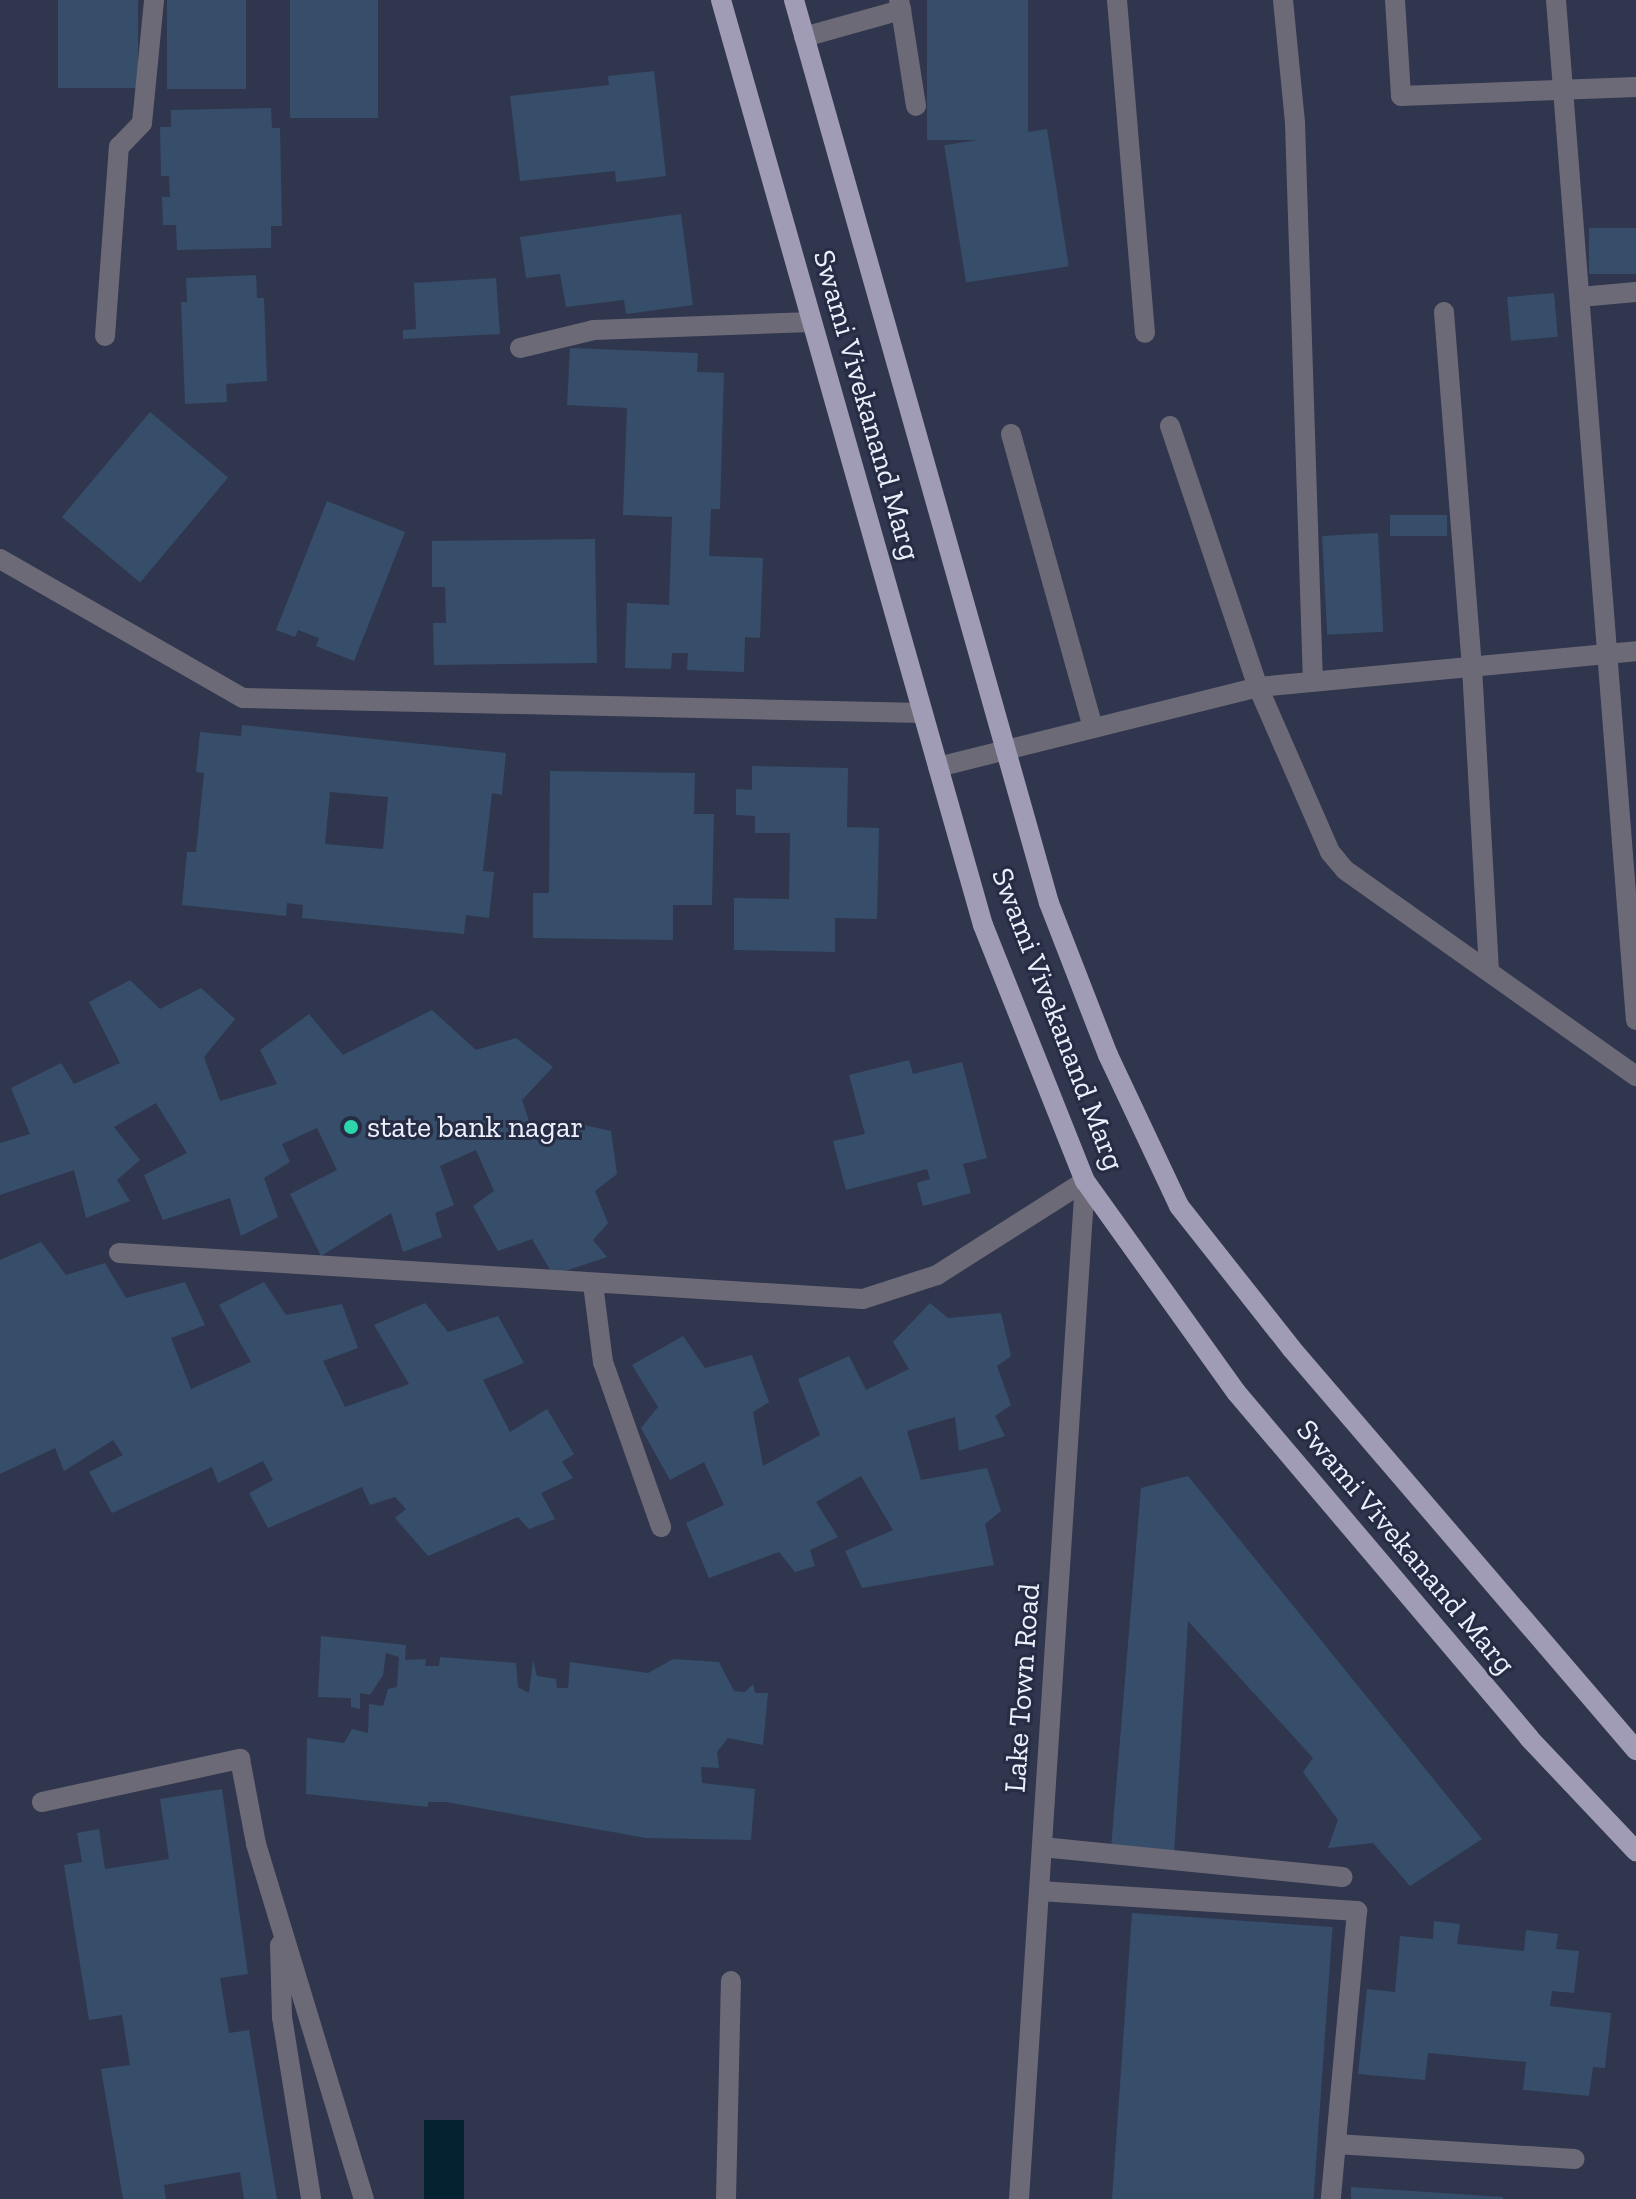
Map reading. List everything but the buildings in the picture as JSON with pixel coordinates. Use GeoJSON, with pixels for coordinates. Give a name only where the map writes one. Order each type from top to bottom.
{"type":"FeatureCollection","features":[{"type":"Feature","properties":{"kind":"main road","name":"Swami Vivekanand Marg"},"geometry":{"type":"LineString","coordinates":[[721,0],[983,925],[1085,1181],[1236,1392],[1529,1738],[1636,1851]]}},
{"type":"Feature","properties":{"kind":"main road","name":"Swami Vivekanand Marg"},"geometry":{"type":"LineString","coordinates":[[794,0],[1049,903],[1108,1055],[1179,1206],[1301,1360],[1636,1750]]}},
{"type":"Feature","properties":{"kind":"street"},"geometry":{"type":"LineString","coordinates":[[105,336],[119,147],[142,123],[154,0]]}},
{"type":"Feature","properties":{"kind":"street"},"geometry":{"type":"LineString","coordinates":[[1117,0],[1145,333]]}},
{"type":"Feature","properties":{"kind":"street"},"geometry":{"type":"LineString","coordinates":[[1283,0],[1295,123],[1313,682]]}},
{"type":"Feature","properties":{"kind":"street"},"geometry":{"type":"LineString","coordinates":[[1395,0],[1401,96],[1636,87]]}},
{"type":"Feature","properties":{"kind":"street"},"geometry":{"type":"LineString","coordinates":[[1556,0],[1636,1020]]}},
{"type":"Feature","properties":{"kind":"street"},"geometry":{"type":"LineString","coordinates":[[804,37],[900,5],[916,106]]}},
{"type":"Feature","properties":{"kind":"street"},"geometry":{"type":"LineString","coordinates":[[1580,297],[1636,292]]}},
{"type":"Feature","properties":{"kind":"street"},"geometry":{"type":"LineString","coordinates":[[1444,312],[1472,667],[1489,972]]}},
{"type":"Feature","properties":{"kind":"street"},"geometry":{"type":"LineString","coordinates":[[520,348],[594,330],[812,322]]}},
{"type":"Feature","properties":{"kind":"street"},"geometry":{"type":"LineString","coordinates":[[1170,426],[1258,687],[1330,852],[1345,870],[1636,1076]]}},
{"type":"Feature","properties":{"kind":"street"},"geometry":{"type":"LineString","coordinates":[[1011,434],[1093,728]]}},
{"type":"Feature","properties":{"kind":"street"},"geometry":{"type":"LineString","coordinates":[[0,559],[243,698],[923,713]]}},
{"type":"Feature","properties":{"kind":"street"},"geometry":{"type":"LineString","coordinates":[[938,767],[1258,687],[1636,651]]}},
{"type":"Feature","properties":{"kind":"street"},"geometry":{"type":"LineString","coordinates":[[119,1253],[863,1299],[937,1275],[1085,1181]]}},
{"type":"Feature","properties":{"kind":"street","name":"Lake Town Road"},"geometry":{"type":"LineString","coordinates":[[1019,2199],[1085,1181]]}},
{"type":"Feature","properties":{"kind":"street"},"geometry":{"type":"LineString","coordinates":[[593,1284],[603,1362],[661,1527]]}},
{"type":"Feature","properties":{"kind":"street"},"geometry":{"type":"LineString","coordinates":[[42,1802],[240,1759],[256,1844],[364,2199]]}},
{"type":"Feature","properties":{"kind":"street"},"geometry":{"type":"LineString","coordinates":[[1042,1847],[1343,1877]]}},
{"type":"Feature","properties":{"kind":"street"},"geometry":{"type":"LineString","coordinates":[[1039,1891],[1357,1911],[1331,2199]]}},
{"type":"Feature","properties":{"kind":"street"},"geometry":{"type":"LineString","coordinates":[[279,1920],[282,2017],[311,2199]]}},
{"type":"Feature","properties":{"kind":"street"},"geometry":{"type":"LineString","coordinates":[[726,2199],[731,1981]]}},
{"type":"Feature","properties":{"kind":"street"},"geometry":{"type":"LineString","coordinates":[[1336,2144],[1575,2159]]}},
{"type":"Feature","properties":{"kind":"water"},"geometry":{"type":"Polygon","coordinates":[[[424,2120],[464,2120],[464,2199],[424,2199],[424,2120]]]}},
{"type":"Feature","properties":{"kind":"place","name":"state bank nagar"},"geometry":{"type":"Point","coordinates":[351,1127]}}]}
